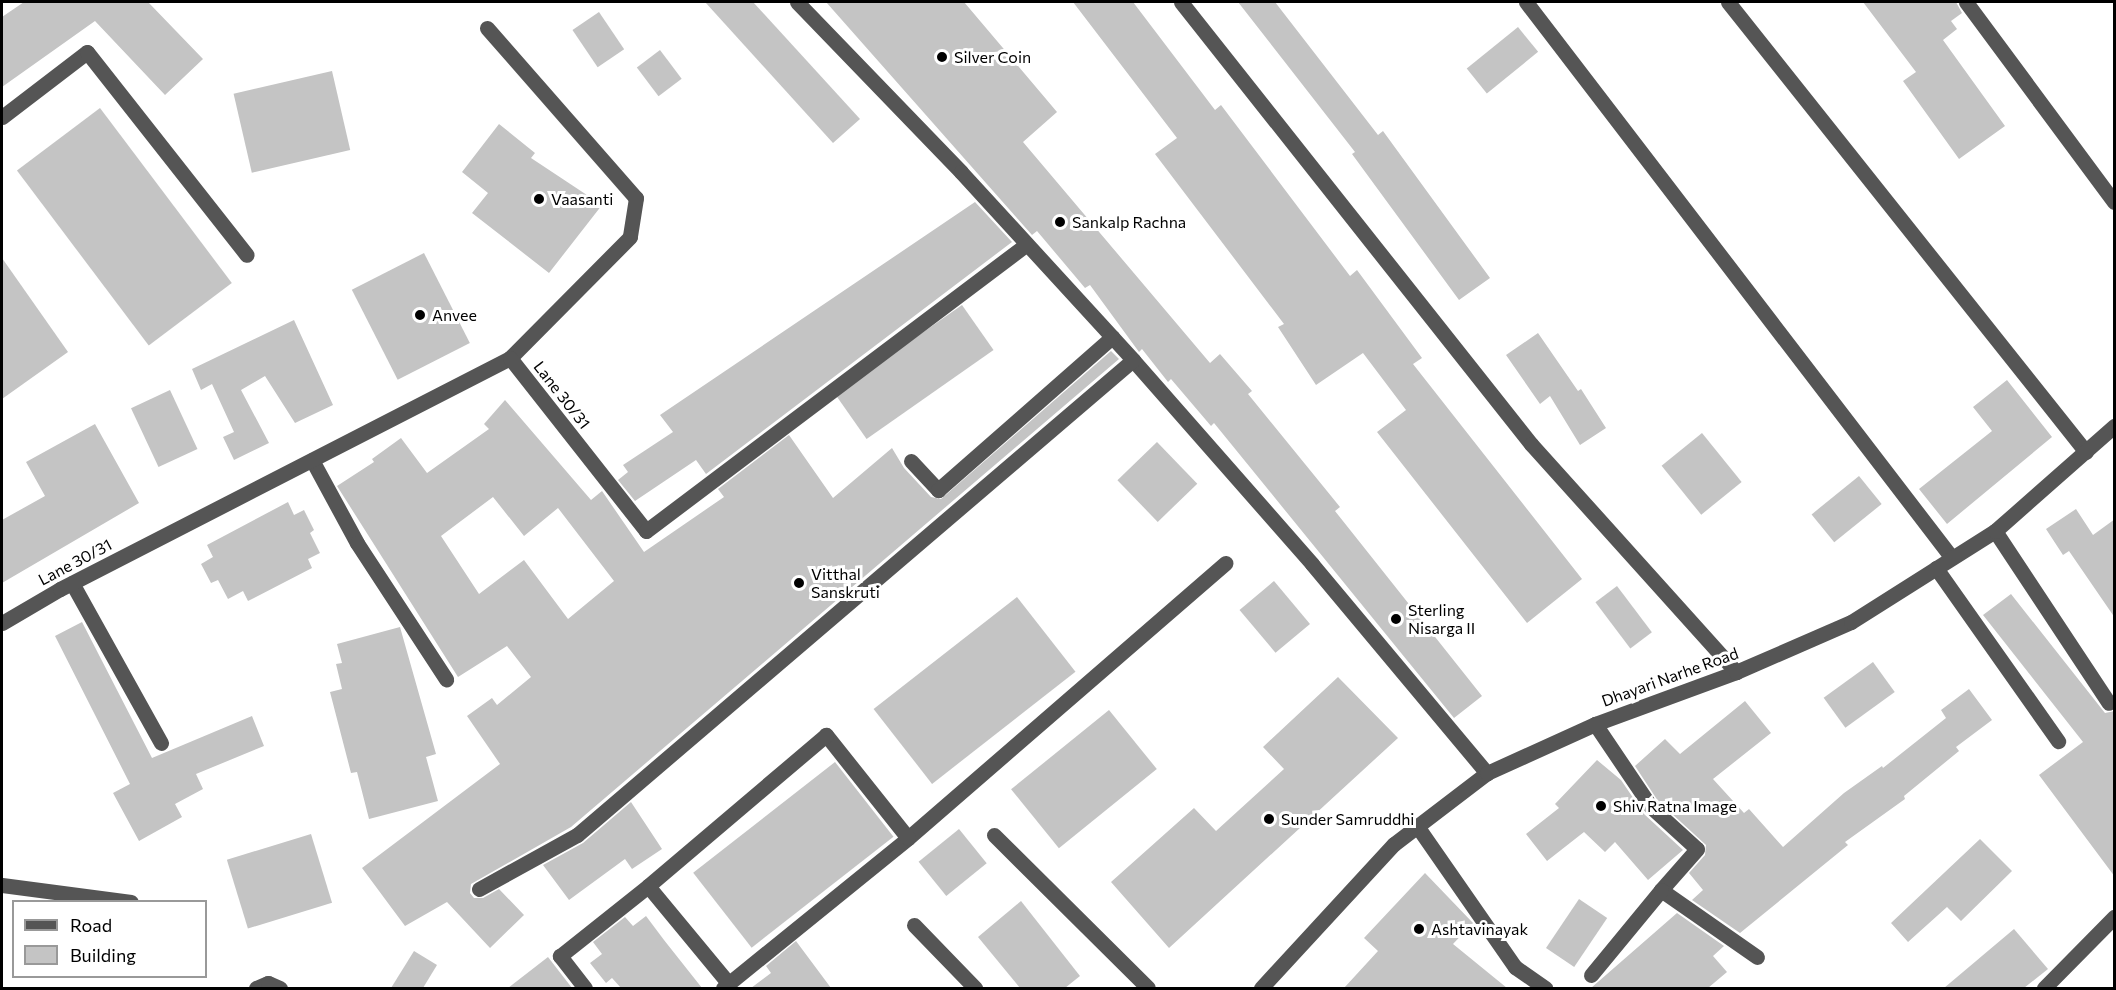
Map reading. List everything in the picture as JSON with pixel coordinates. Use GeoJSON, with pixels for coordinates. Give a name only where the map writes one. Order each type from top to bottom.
{"type":"FeatureCollection","features":[{"type":"Feature","properties":{"kind":"street"},"geometry":{"type":"LineString","coordinates":[[797,2],[1133,360],[1312,564],[1487,773]]}},
{"type":"Feature","properties":{"kind":"street"},"geometry":{"type":"LineString","coordinates":[[1181,2],[1531,444],[1736,672]]}},
{"type":"Feature","properties":{"kind":"street"},"geometry":{"type":"LineString","coordinates":[[1526,2],[1952,558]]}},
{"type":"Feature","properties":{"kind":"street"},"geometry":{"type":"LineString","coordinates":[[1728,2],[2086,452]]}},
{"type":"Feature","properties":{"kind":"street"},"geometry":{"type":"LineString","coordinates":[[1966,2],[2115,202]]}},
{"type":"Feature","properties":{"kind":"street"},"geometry":{"type":"LineString","coordinates":[[487,28],[636,198],[630,237],[510,358]]}},
{"type":"Feature","properties":{"kind":"street"},"geometry":{"type":"LineString","coordinates":[[2,117],[87,52],[246,255]]}},
{"type":"Feature","properties":{"kind":"street","name":"Lane 30/31"},"geometry":{"type":"LineString","coordinates":[[2,623],[72,583],[510,358],[646,531],[1025,245]]}},
{"type":"Feature","properties":{"kind":"street"},"geometry":{"type":"LineString","coordinates":[[911,461],[938,490],[1112,337]]}},
{"type":"Feature","properties":{"kind":"street"},"geometry":{"type":"LineString","coordinates":[[479,889],[577,835],[1133,360]]}},
{"type":"Feature","properties":{"kind":"street","name":"Dhayari Narhe Road"},"geometry":{"type":"LineString","coordinates":[[1262,988],[1394,844],[1487,773],[1595,724],[1736,672],[1851,622],[1995,531],[2115,426]]}},
{"type":"Feature","properties":{"kind":"street"},"geometry":{"type":"LineString","coordinates":[[312,460],[357,543],[446,679]]}},
{"type":"Feature","properties":{"kind":"street"},"geometry":{"type":"LineString","coordinates":[[1995,531],[2109,703]]}},
{"type":"Feature","properties":{"kind":"street"},"geometry":{"type":"LineString","coordinates":[[648,886],[726,986],[908,838],[1226,563]]}},
{"type":"Feature","properties":{"kind":"street"},"geometry":{"type":"LineString","coordinates":[[1936,568],[2058,741]]}},
{"type":"Feature","properties":{"kind":"street"},"geometry":{"type":"LineString","coordinates":[[72,583],[161,743]]}},
{"type":"Feature","properties":{"kind":"street"},"geometry":{"type":"LineString","coordinates":[[1591,975],[1697,849],[1651,807],[1595,724]]}},
{"type":"Feature","properties":{"kind":"street"},"geometry":{"type":"LineString","coordinates":[[585,988],[560,956],[648,886],[826,735],[908,838]]}},
{"type":"Feature","properties":{"kind":"street"},"geometry":{"type":"LineString","coordinates":[[1418,826],[1515,967],[1545,988]]}},
{"type":"Feature","properties":{"kind":"street"},"geometry":{"type":"LineString","coordinates":[[994,835],[1148,988]]}},
{"type":"Feature","properties":{"kind":"street"},"geometry":{"type":"LineString","coordinates":[[2,885],[116,900]]}},
{"type":"Feature","properties":{"kind":"street"},"geometry":{"type":"LineString","coordinates":[[1661,890],[1756,957]]}},
{"type":"Feature","properties":{"kind":"street"},"geometry":{"type":"LineString","coordinates":[[2044,988],[2115,917]]}},
{"type":"Feature","properties":{"kind":"street"},"geometry":{"type":"LineString","coordinates":[[914,925],[975,988]]}},
{"type":"Feature","properties":{"kind":"street"},"geometry":{"type":"LineString","coordinates":[[256,988],[268,983],[280,988]]}},
{"type":"Feature","properties":{"kind":"building"},"geometry":{"type":"Polygon","coordinates":[[[24,2],[148,2],[203,59],[165,95],[95,21],[2,87],[2,17],[24,2]]]}},
{"type":"Feature","properties":{"kind":"building"},"geometry":{"type":"Polygon","coordinates":[[[705,2],[753,2],[860,119],[833,143],[705,2]]]}},
{"type":"Feature","properties":{"kind":"building"},"geometry":{"type":"Polygon","coordinates":[[[826,2],[964,2],[1057,112],[1023,142],[1210,363],[1220,354],[1252,391],[1248,394],[1340,507],[1335,511],[1482,696],[1454,718],[1214,423],[1211,426],[1171,379],[1168,382],[1142,349],[1139,352],[1090,285],[1085,288],[1037,231],[1032,235],[826,2]]]}},
{"type":"Feature","properties":{"kind":"building"},"geometry":{"type":"Polygon","coordinates":[[[1073,2],[1133,2],[1215,110],[1221,105],[1350,276],[1357,270],[1422,358],[1413,364],[1582,579],[1527,623],[1377,432],[1406,410],[1363,353],[1316,385],[1278,327],[1284,324],[1155,154],[1177,138],[1073,2]]]}},
{"type":"Feature","properties":{"kind":"building"},"geometry":{"type":"Polygon","coordinates":[[[1238,2],[1275,2],[1378,135],[1383,131],[1490,278],[1459,300],[1352,154],[1355,152],[1238,2]]]}},
{"type":"Feature","properties":{"kind":"building"},"geometry":{"type":"Polygon","coordinates":[[[1863,2],[1956,2],[1962,13],[1951,21],[1957,29],[1943,40],[2005,126],[1959,159],[1903,81],[1916,72],[1863,2]]]}},
{"type":"Feature","properties":{"kind":"building"},"geometry":{"type":"Polygon","coordinates":[[[599,12],[624,49],[598,67],[572,30],[599,12]]]}},
{"type":"Feature","properties":{"kind":"building"},"geometry":{"type":"Polygon","coordinates":[[[1518,27],[1538,52],[1487,93],[1467,69],[1518,27]]]}},
{"type":"Feature","properties":{"kind":"building"},"geometry":{"type":"Polygon","coordinates":[[[660,50],[682,79],[659,96],[637,67],[660,50]]]}},
{"type":"Feature","properties":{"kind":"building"},"geometry":{"type":"Polygon","coordinates":[[[332,71],[350,150],[252,173],[234,94],[332,71]]]}},
{"type":"Feature","properties":{"kind":"building"},"geometry":{"type":"Polygon","coordinates":[[[100,108],[232,283],[149,345],[17,171],[100,108]]]}},
{"type":"Feature","properties":{"kind":"building","name":"Vaasanti"},"geometry":{"type":"Polygon","coordinates":[[[499,124],[535,153],[531,158],[602,205],[549,273],[472,213],[488,193],[462,172],[499,124]]]}},
{"type":"Feature","properties":{"kind":"building"},"geometry":{"type":"Polygon","coordinates":[[[975,202],[1012,242],[706,474],[696,460],[635,501],[618,480],[628,472],[623,465],[673,432],[660,415],[975,202]]]}},
{"type":"Feature","properties":{"kind":"building","name":"Anvee"},"geometry":{"type":"Polygon","coordinates":[[[424,253],[470,343],[398,380],[352,290],[424,253]]]}},
{"type":"Feature","properties":{"kind":"building"},"geometry":{"type":"Polygon","coordinates":[[[2,258],[68,352],[2,399],[2,258]]]}},
{"type":"Feature","properties":{"kind":"building"},"geometry":{"type":"Polygon","coordinates":[[[962,305],[994,350],[867,439],[835,394],[962,305]]]}},
{"type":"Feature","properties":{"kind":"building"},"geometry":{"type":"Polygon","coordinates":[[[294,320],[333,405],[295,423],[265,376],[241,390],[269,443],[234,460],[223,437],[234,432],[212,384],[201,390],[192,369],[294,320]]]}},
{"type":"Feature","properties":{"kind":"building"},"geometry":{"type":"Polygon","coordinates":[[[1538,333],[1578,391],[1581,389],[1606,428],[1580,445],[1550,396],[1540,404],[1506,355],[1538,333]]]}},
{"type":"Feature","properties":{"kind":"building"},"geometry":{"type":"Polygon","coordinates":[[[1111,351],[1119,359],[571,827],[471,884],[470,893],[474,898],[483,898],[499,889],[524,915],[490,948],[447,902],[405,926],[362,868],[500,764],[467,716],[492,698],[497,705],[531,677],[507,646],[458,677],[337,486],[374,462],[372,459],[401,438],[427,473],[489,429],[484,424],[505,400],[591,500],[602,491],[644,552],[724,497],[718,489],[789,435],[833,498],[892,448],[904,468],[931,497],[941,499],[1111,351]],[[493,497],[441,536],[479,594],[524,560],[568,619],[614,581],[558,508],[524,536],[493,497]]]}},
{"type":"Feature","properties":{"kind":"building"},"geometry":{"type":"Polygon","coordinates":[[[2007,380],[2052,437],[1947,524],[1919,489],[1992,431],[1973,407],[2007,380]]]}},
{"type":"Feature","properties":{"kind":"building"},"geometry":{"type":"Polygon","coordinates":[[[170,390],[197,449],[158,467],[131,408],[170,390]]]}},
{"type":"Feature","properties":{"kind":"building"},"geometry":{"type":"Polygon","coordinates":[[[95,424],[139,503],[2,583],[2,520],[45,496],[26,462],[95,424]]]}},
{"type":"Feature","properties":{"kind":"building"},"geometry":{"type":"Polygon","coordinates":[[[1702,433],[1742,482],[1701,515],[1662,466],[1702,433]]]}},
{"type":"Feature","properties":{"kind":"building"},"geometry":{"type":"Polygon","coordinates":[[[1157,442],[1197,484],[1158,522],[1117,480],[1157,442]]]}},
{"type":"Feature","properties":{"kind":"building"},"geometry":{"type":"Polygon","coordinates":[[[1859,476],[1882,504],[1834,542],[1812,514],[1859,476]]]}},
{"type":"Feature","properties":{"kind":"building"},"geometry":{"type":"Polygon","coordinates":[[[288,502],[294,515],[304,510],[314,530],[310,533],[320,553],[308,559],[312,568],[248,601],[243,591],[228,599],[218,580],[211,583],[201,564],[213,557],[207,545],[288,502]]]}},
{"type":"Feature","properties":{"kind":"building"},"geometry":{"type":"Polygon","coordinates":[[[2076,509],[2093,535],[2115,519],[2115,618],[2069,551],[2063,555],[2046,529],[2076,509]]]}},
{"type":"Feature","properties":{"kind":"building"},"geometry":{"type":"Polygon","coordinates":[[[1274,581],[1310,624],[1276,653],[1240,610],[1274,581]]]}},
{"type":"Feature","properties":{"kind":"building"},"geometry":{"type":"Polygon","coordinates":[[[1617,586],[1652,632],[1630,649],[1595,602],[1617,586]]]}},
{"type":"Feature","properties":{"kind":"building"},"geometry":{"type":"Polygon","coordinates":[[[2011,594],[2105,713],[2115,711],[2115,877],[2039,775],[2083,742],[1983,615],[2011,594]]]}},
{"type":"Feature","properties":{"kind":"building"},"geometry":{"type":"Polygon","coordinates":[[[1017,597],[1075,672],[932,784],[874,709],[1017,597]]]}},
{"type":"Feature","properties":{"kind":"building"},"geometry":{"type":"Polygon","coordinates":[[[82,622],[152,758],[252,716],[264,746],[196,774],[203,789],[175,804],[182,817],[139,841],[113,793],[130,784],[55,636],[82,622]]]}},
{"type":"Feature","properties":{"kind":"building"},"geometry":{"type":"Polygon","coordinates":[[[400,627],[436,754],[426,757],[438,801],[369,819],[357,772],[351,773],[330,692],[342,689],[336,664],[342,663],[337,644],[400,627]]]}},
{"type":"Feature","properties":{"kind":"building"},"geometry":{"type":"Polygon","coordinates":[[[1873,662],[1895,692],[1845,728],[1824,698],[1873,662]]]}},
{"type":"Feature","properties":{"kind":"building","name":"Sunder Samruddhi"},"geometry":{"type":"Polygon","coordinates":[[[1338,677],[1398,738],[1169,948],[1111,882],[1194,808],[1216,831],[1284,769],[1263,747],[1338,677]]]}},
{"type":"Feature","properties":{"kind":"building"},"geometry":{"type":"Polygon","coordinates":[[[1969,689],[1992,720],[1956,747],[1959,751],[1904,796],[1905,799],[1845,842],[1848,845],[1740,933],[1692,900],[1703,890],[1689,873],[1705,855],[1706,845],[1658,801],[1635,766],[1665,739],[1680,754],[1745,701],[1771,733],[1713,779],[1744,813],[1749,809],[1783,847],[1844,793],[1882,766],[1883,768],[1946,718],[1941,710],[1969,689]]]}},
{"type":"Feature","properties":{"kind":"building"},"geometry":{"type":"Polygon","coordinates":[[[1109,710],[1157,769],[1059,848],[1011,789],[1109,710]]]}},
{"type":"Feature","properties":{"kind":"building"},"geometry":{"type":"Polygon","coordinates":[[[1597,760],[1621,780],[1644,814],[1683,850],[1648,880],[1615,842],[1605,852],[1584,832],[1547,861],[1526,834],[1559,808],[1555,804],[1597,760]]]}},
{"type":"Feature","properties":{"kind":"building"},"geometry":{"type":"Polygon","coordinates":[[[835,762],[893,837],[752,948],[693,873],[835,762]]]}},
{"type":"Feature","properties":{"kind":"building"},"geometry":{"type":"Polygon","coordinates":[[[631,802],[662,849],[632,869],[625,859],[569,900],[543,865],[583,843],[631,802]]]}},
{"type":"Feature","properties":{"kind":"building"},"geometry":{"type":"Polygon","coordinates":[[[959,829],[987,863],[946,896],[919,862],[959,829]]]}},
{"type":"Feature","properties":{"kind":"building"},"geometry":{"type":"Polygon","coordinates":[[[311,834],[332,903],[248,929],[227,860],[311,834]]]}},
{"type":"Feature","properties":{"kind":"building"},"geometry":{"type":"Polygon","coordinates":[[[1980,839],[2012,871],[1961,921],[1947,907],[1908,942],[1891,923],[1980,839]]]}},
{"type":"Feature","properties":{"kind":"building","name":"Ashtavinayak"},"geometry":{"type":"Polygon","coordinates":[[[1425,873],[1473,923],[1453,944],[1507,988],[1344,988],[1378,951],[1364,938],[1425,873]]]}},
{"type":"Feature","properties":{"kind":"building"},"geometry":{"type":"Polygon","coordinates":[[[1579,899],[1607,918],[1574,967],[1546,948],[1579,899]]]}},
{"type":"Feature","properties":{"kind":"building"},"geometry":{"type":"Polygon","coordinates":[[[1021,901],[1080,976],[1065,988],[1020,988],[978,937],[1021,901]]]}},
{"type":"Feature","properties":{"kind":"building"},"geometry":{"type":"Polygon","coordinates":[[[1677,913],[1724,946],[1713,956],[1727,972],[1708,988],[1591,988],[1677,913]]]}},
{"type":"Feature","properties":{"kind":"building"},"geometry":{"type":"Polygon","coordinates":[[[646,916],[702,988],[621,988],[612,978],[606,983],[590,963],[602,954],[593,942],[625,917],[633,926],[646,916]]]}},
{"type":"Feature","properties":{"kind":"building"},"geometry":{"type":"Polygon","coordinates":[[[2014,929],[2048,969],[2024,988],[1944,988],[2014,929]]]}},
{"type":"Feature","properties":{"kind":"building"},"geometry":{"type":"Polygon","coordinates":[[[796,941],[831,988],[751,988],[771,973],[766,966],[796,941]]]}},
{"type":"Feature","properties":{"kind":"building"},"geometry":{"type":"Polygon","coordinates":[[[414,951],[437,965],[423,988],[391,988],[414,951]]]}},
{"type":"Feature","properties":{"kind":"building"},"geometry":{"type":"Polygon","coordinates":[[[548,957],[572,988],[508,988],[548,957]]]}},
{"type":"Feature","properties":{"kind":"place","name":"Silver Coin"},"geometry":{"type":"Point","coordinates":[942,57]}},
{"type":"Feature","properties":{"kind":"place","name":"Vaasanti"},"geometry":{"type":"Point","coordinates":[539,199]}},
{"type":"Feature","properties":{"kind":"place","name":"Sankalp Rachna"},"geometry":{"type":"Point","coordinates":[1060,222]}},
{"type":"Feature","properties":{"kind":"place","name":"Anvee"},"geometry":{"type":"Point","coordinates":[420,315]}},
{"type":"Feature","properties":{"kind":"place","name":"Vitthal Sanskruti"},"geometry":{"type":"Point","coordinates":[799,583]}},
{"type":"Feature","properties":{"kind":"place","name":"Sterling Nisarga II"},"geometry":{"type":"Point","coordinates":[1396,619]}},
{"type":"Feature","properties":{"kind":"place","name":"Shiv Ratna Image"},"geometry":{"type":"Point","coordinates":[1601,806]}},
{"type":"Feature","properties":{"kind":"place","name":"Sunder Samruddhi"},"geometry":{"type":"Point","coordinates":[1269,819]}},
{"type":"Feature","properties":{"kind":"place","name":"Ashtavinayak"},"geometry":{"type":"Point","coordinates":[1419,929]}}]}
